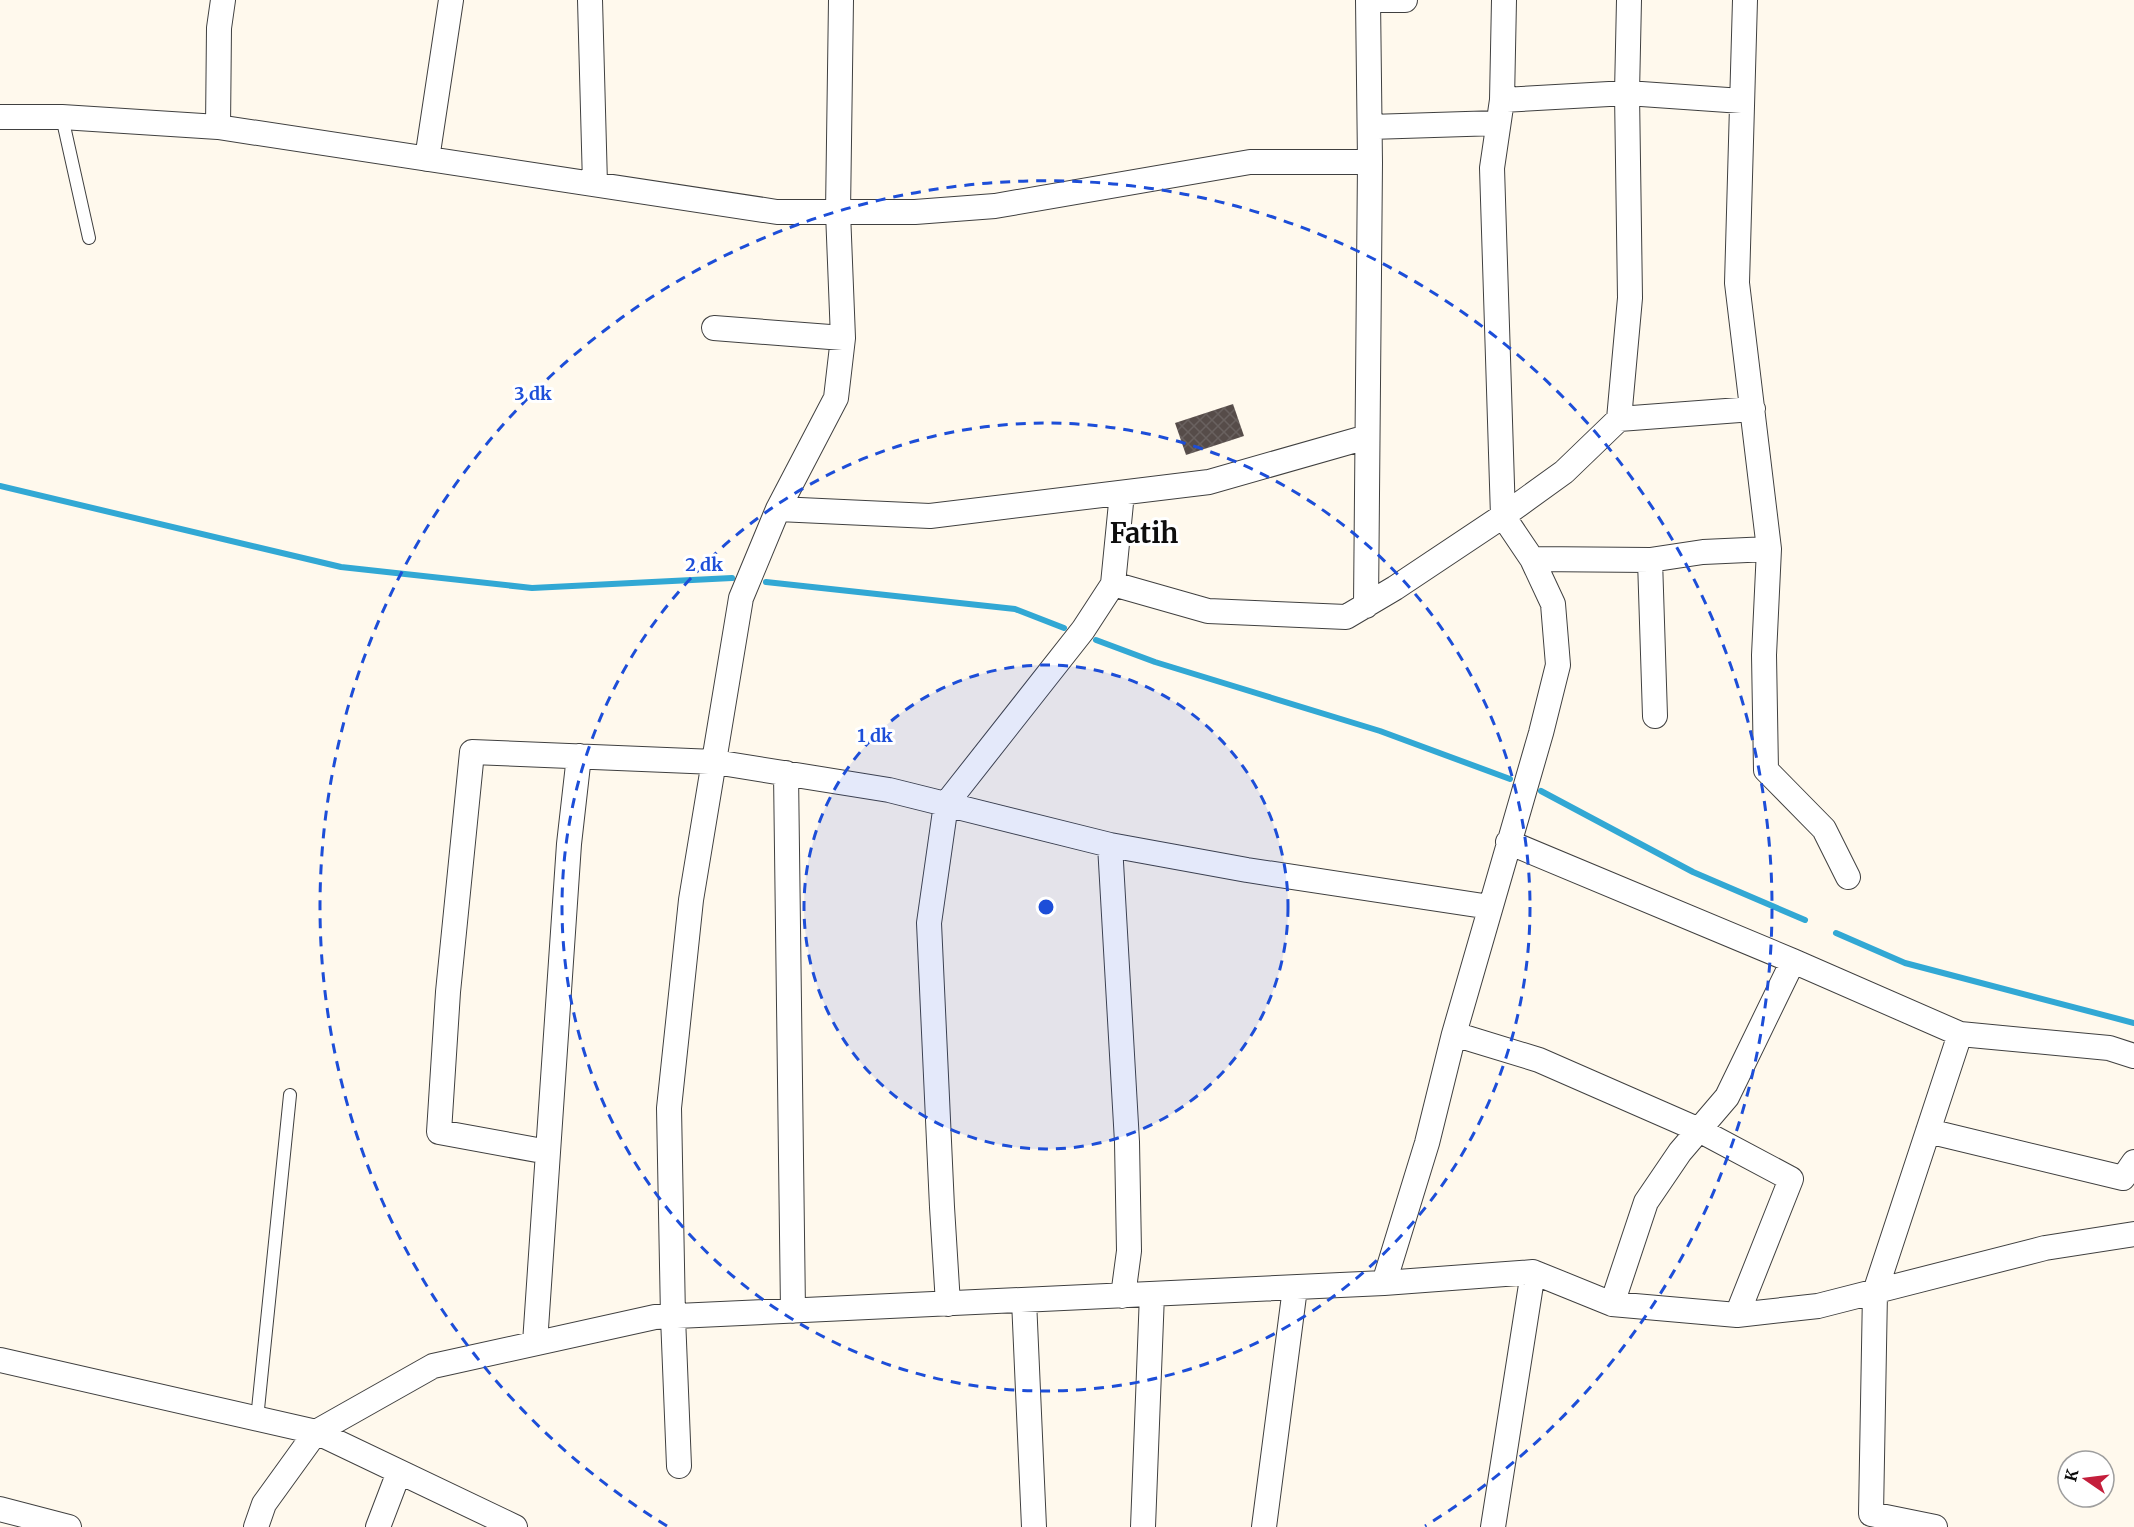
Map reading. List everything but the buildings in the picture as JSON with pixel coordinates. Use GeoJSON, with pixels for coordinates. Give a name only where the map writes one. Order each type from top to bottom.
{"type":"FeatureCollection","features":[{"type":"Feature","properties":{"kind":"street"},"geometry":{"type":"LineString","coordinates":[[218,127],[219,28],[223,0]]}},
{"type":"Feature","properties":{"kind":"street"},"geometry":{"type":"LineString","coordinates":[[428,159],[451,0]]}},
{"type":"Feature","properties":{"kind":"street"},"geometry":{"type":"LineString","coordinates":[[590,0],[595,184]]}},
{"type":"Feature","properties":{"kind":"street"},"geometry":{"type":"LineString","coordinates":[[679,1467],[673,1317],[669,1108],[692,900],[741,598],[778,509],[836,398],[843,338],[838,212],[841,0]]}},
{"type":"Feature","properties":{"kind":"street"},"geometry":{"type":"LineString","coordinates":[[1366,606],[1370,162],[1368,0],[1405,0]]}},
{"type":"Feature","properties":{"kind":"street"},"geometry":{"type":"LineString","coordinates":[[1384,1283],[1427,1143],[1454,1034],[1541,733],[1558,665],[1553,604],[1532,559],[1503,516],[1492,168],[1500,112],[1504,0]]}},
{"type":"Feature","properties":{"kind":"street"},"geometry":{"type":"LineString","coordinates":[[1619,419],[1630,298],[1627,93],[1629,0]]}},
{"type":"Feature","properties":{"kind":"street"},"geometry":{"type":"LineString","coordinates":[[1745,0],[1737,283],[1769,549],[1764,655],[1766,770],[1824,829],[1848,877]]}},
{"type":"Feature","properties":{"kind":"street"},"geometry":{"type":"LineString","coordinates":[[1370,127],[1500,112],[1627,93],[1742,101]]}},
{"type":"Feature","properties":{"kind":"street"},"geometry":{"type":"LineString","coordinates":[[0,117],[62,117],[218,127],[777,212],[915,212],[995,206],[1250,162],[1370,162]]}},
{"type":"Feature","properties":{"kind":"street"},"geometry":{"type":"LineString","coordinates":[[714,328],[843,338]]}},
{"type":"Feature","properties":{"kind":"street"},"geometry":{"type":"LineString","coordinates":[[1113,584],[1208,611],[1346,617],[1503,516],[1564,472],[1619,419],[1753,409]]}},
{"type":"Feature","properties":{"kind":"street"},"geometry":{"type":"LineString","coordinates":[[778,509],[930,516],[1122,493],[1209,482],[1367,436]]}},
{"type":"Feature","properties":{"kind":"street"},"geometry":{"type":"LineString","coordinates":[[948,1304],[929,923],[946,804],[1083,630],[1113,584],[1122,493]]}},
{"type":"Feature","properties":{"kind":"street"},"geometry":{"type":"LineString","coordinates":[[1532,559],[1650,560],[1703,552],[1769,549]]}},
{"type":"Feature","properties":{"kind":"street"},"geometry":{"type":"LineString","coordinates":[[1650,560],[1655,716]]}},
{"type":"Feature","properties":{"kind":"street"},"geometry":{"type":"LineString","coordinates":[[548,1152],[439,1132],[448,992],[472,752],[715,762],[889,790],[1110,845],[1247,870],[1490,908]]}},
{"type":"Feature","properties":{"kind":"street"},"geometry":{"type":"LineString","coordinates":[[535,1343],[569,844],[579,756]]}},
{"type":"Feature","properties":{"kind":"street"},"geometry":{"type":"LineString","coordinates":[[786,773],[793,1311]]}},
{"type":"Feature","properties":{"kind":"street"},"geometry":{"type":"LineString","coordinates":[[1508,842],[1793,961],[1960,1034],[2109,1048],[2134,1056]]}},
{"type":"Feature","properties":{"kind":"street"},"geometry":{"type":"LineString","coordinates":[[1110,845],[1127,1143],[1129,1251],[1123,1296]]}},
{"type":"Feature","properties":{"kind":"street"},"geometry":{"type":"LineString","coordinates":[[1612,1304],[1646,1202],[1680,1152],[1727,1097],[1793,961]]}},
{"type":"Feature","properties":{"kind":"street"},"geometry":{"type":"LineString","coordinates":[[1454,1034],[1539,1060],[1699,1130],[1791,1179],[1737,1315]]}},
{"type":"Feature","properties":{"kind":"street"},"geometry":{"type":"LineString","coordinates":[[1935,1527],[1872,1514],[1875,1292],[1960,1034]]}},
{"type":"Feature","properties":{"kind":"street"},"geometry":{"type":"LineString","coordinates":[[1928,1131],[2123,1178],[2134,1162]]}},
{"type":"Feature","properties":{"kind":"street"},"geometry":{"type":"LineString","coordinates":[[256,1527],[264,1504],[316,1432],[433,1366],[655,1317],[1384,1283],[1533,1272],[1612,1304],[1737,1315],[1818,1306],[2045,1248],[2134,1234]]}},
{"type":"Feature","properties":{"kind":"street"},"geometry":{"type":"LineString","coordinates":[[1493,1527],[1533,1272]]}},
{"type":"Feature","properties":{"kind":"street"},"geometry":{"type":"LineString","coordinates":[[1264,1527],[1295,1287]]}},
{"type":"Feature","properties":{"kind":"street"},"geometry":{"type":"LineString","coordinates":[[1143,1527],[1152,1294]]}},
{"type":"Feature","properties":{"kind":"street"},"geometry":{"type":"LineString","coordinates":[[1024,1300],[1034,1527]]}},
{"type":"Feature","properties":{"kind":"street"},"geometry":{"type":"LineString","coordinates":[[0,1360],[316,1432],[515,1527]]}},
{"type":"Feature","properties":{"kind":"street"},"geometry":{"type":"LineString","coordinates":[[378,1527],[399,1472]]}},
{"type":"Feature","properties":{"kind":"street"},"geometry":{"type":"LineString","coordinates":[[0,1509],[69,1527]]}},
{"type":"Feature","properties":{"kind":"lane"},"geometry":{"type":"LineString","coordinates":[[62,117],[89,238]]}},
{"type":"Feature","properties":{"kind":"lane"},"geometry":{"type":"LineString","coordinates":[[257,1419],[290,1095]]}},
{"type":"Feature","properties":{"kind":"waterway"},"geometry":{"type":"LineString","coordinates":[[0,486],[341,567],[532,588],[732,578]]}},
{"type":"Feature","properties":{"kind":"waterway"},"geometry":{"type":"LineString","coordinates":[[766,582],[1015,609],[1064,628]]}},
{"type":"Feature","properties":{"kind":"waterway"},"geometry":{"type":"LineString","coordinates":[[1096,640],[1155,662],[1380,731],[1510,779]]}},
{"type":"Feature","properties":{"kind":"waterway"},"geometry":{"type":"LineString","coordinates":[[1541,791],[1693,872],[1805,920]]}},
{"type":"Feature","properties":{"kind":"waterway"},"geometry":{"type":"LineString","coordinates":[[1836,933],[1905,963],[2134,1023]]}},
{"type":"Feature","properties":{"kind":"district","name":"Fatih"},"geometry":{"type":"Point","coordinates":[1144,533]}}]}
